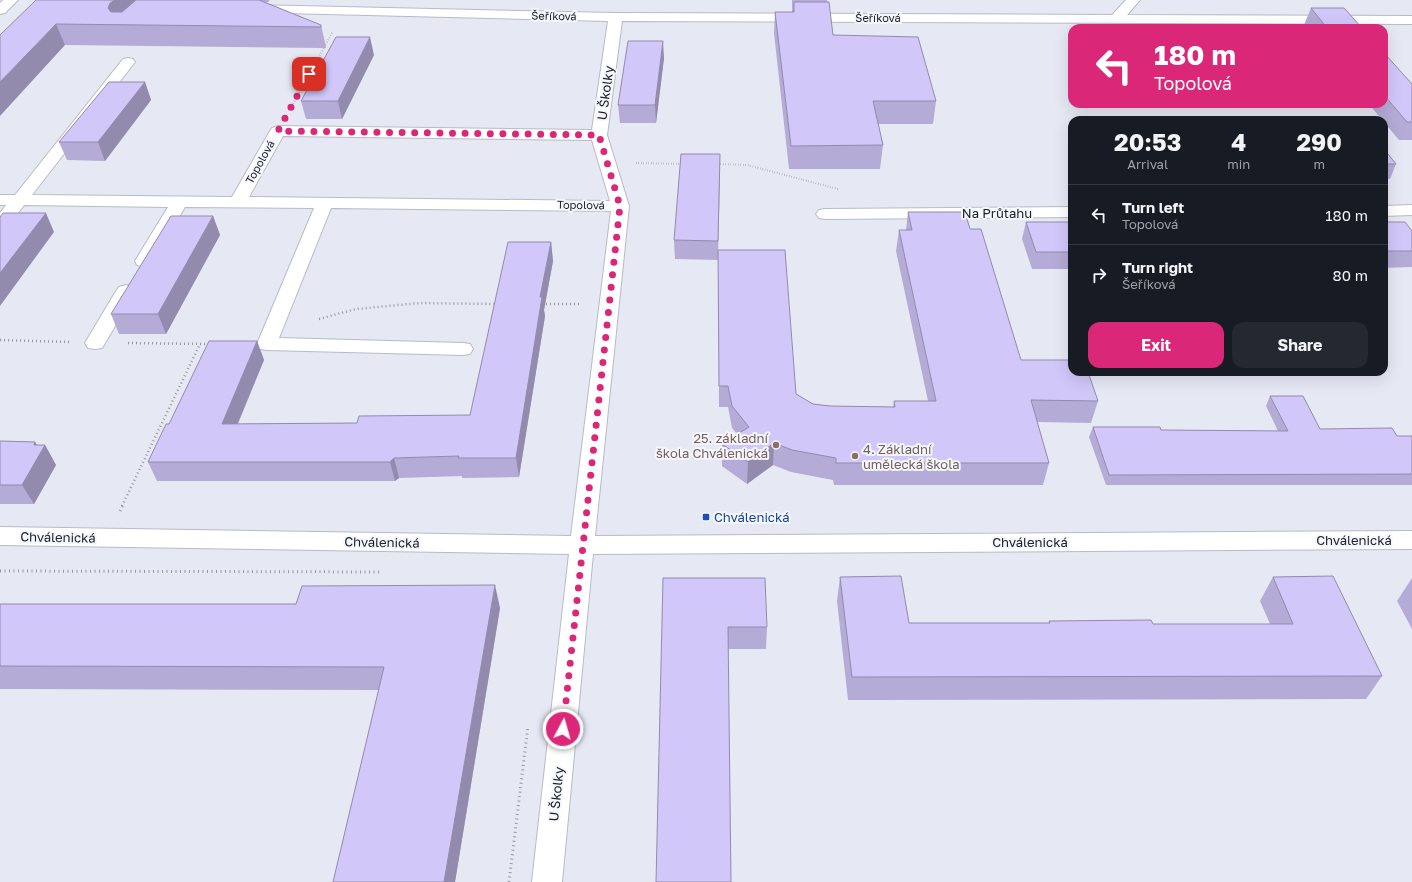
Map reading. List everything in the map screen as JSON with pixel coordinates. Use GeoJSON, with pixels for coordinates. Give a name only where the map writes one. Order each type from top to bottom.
{"type":"FeatureCollection","features":[{"type":"Feature","properties":{"kind":"street"},"geometry":{"type":"LineString","coordinates":[[0,10],[10,0]]}},
{"type":"Feature","properties":{"kind":"street"},"geometry":{"type":"LineString","coordinates":[[542,16],[547,0]]}},
{"type":"Feature","properties":{"kind":"street"},"geometry":{"type":"LineString","coordinates":[[1117,18],[1133,0]]}},
{"type":"Feature","properties":{"kind":"street","name":"Šeříková"},"geometry":{"type":"LineString","coordinates":[[233,9],[283,4],[344,10],[542,16],[616,17],[689,11],[998,12],[1117,18],[1412,20]]}},
{"type":"Feature","properties":{"kind":"street","name":"U Školky"},"geometry":{"type":"LineString","coordinates":[[547,882],[582,545],[620,206],[599,135],[616,17]]}},
{"type":"Feature","properties":{"kind":"street"},"geometry":{"type":"LineString","coordinates":[[0,225],[128,62]]}},
{"type":"Feature","properties":{"kind":"street","name":"Topolová"},"geometry":{"type":"LineString","coordinates":[[238,201],[278,131],[599,135]]}},
{"type":"Feature","properties":{"kind":"street","name":"Topolová"},"geometry":{"type":"LineString","coordinates":[[0,200],[238,201],[620,206]]}},
{"type":"Feature","properties":{"kind":"street"},"geometry":{"type":"LineString","coordinates":[[95,343],[180,201]]}},
{"type":"Feature","properties":{"kind":"street"},"geometry":{"type":"LineString","coordinates":[[325,202],[267,344],[463,349]]}},
{"type":"Feature","properties":{"kind":"street"},"geometry":{"type":"LineString","coordinates":[[1388,211],[1412,210]]}},
{"type":"Feature","properties":{"kind":"street","name":"Na Průtahu"},"geometry":{"type":"LineString","coordinates":[[825,214],[1068,212]]}},
{"type":"Feature","properties":{"kind":"street","name":"Chválenická"},"geometry":{"type":"LineString","coordinates":[[0,536],[582,545],[1412,540]]}},
{"type":"Feature","properties":{"kind":"path"},"geometry":{"type":"LineString","coordinates":[[278,131],[344,10]]}},
{"type":"Feature","properties":{"kind":"path"},"geometry":{"type":"LineString","coordinates":[[608,162],[686,164]]}},
{"type":"Feature","properties":{"kind":"path"},"geometry":{"type":"LineString","coordinates":[[716,164],[747,165],[844,190]]}},
{"type":"Feature","properties":{"kind":"path"},"geometry":{"type":"LineString","coordinates":[[538,304],[582,304],[583,297]]}},
{"type":"Feature","properties":{"kind":"path"},"geometry":{"type":"LineString","coordinates":[[318,319],[356,309],[420,303],[501,304]]}},
{"type":"Feature","properties":{"kind":"path"},"geometry":{"type":"LineString","coordinates":[[0,340],[95,343],[215,344]]}},
{"type":"Feature","properties":{"kind":"path"},"geometry":{"type":"LineString","coordinates":[[118,514],[200,344]]}},
{"type":"Feature","properties":{"kind":"path"},"geometry":{"type":"LineString","coordinates":[[0,571],[381,572]]}},
{"type":"Feature","properties":{"kind":"path"},"geometry":{"type":"LineString","coordinates":[[509,882],[529,723]]}},
{"type":"Feature","properties":{"kind":"building"},"geometry":{"type":"Polygon","coordinates":[[[36,0],[115,0],[110,3],[108,8],[111,12],[122,12],[136,0],[259,0],[321,25],[321,27],[56,24],[0,82],[0,35],[36,0]]]}},
{"type":"Feature","properties":{"kind":"building"},"geometry":{"type":"Polygon","coordinates":[[[794,2],[829,2],[833,35],[918,37],[936,101],[873,101],[883,145],[791,146],[775,12],[794,12],[794,2]]]}},
{"type":"Feature","properties":{"kind":"building"},"geometry":{"type":"Polygon","coordinates":[[[1311,8],[1344,8],[1358,24],[1324,24],[1311,8]]]}},
{"type":"Feature","properties":{"kind":"building"},"geometry":{"type":"Polygon","coordinates":[[[336,37],[370,37],[338,101],[301,101],[336,37]]]}},
{"type":"Feature","properties":{"kind":"building"},"geometry":{"type":"Polygon","coordinates":[[[628,41],[663,41],[655,105],[618,105],[628,41]]]}},
{"type":"Feature","properties":{"kind":"building"},"geometry":{"type":"Polygon","coordinates":[[[1388,57],[1412,84],[1412,122],[1407,122],[1388,100],[1388,57]]]}},
{"type":"Feature","properties":{"kind":"building"},"geometry":{"type":"Polygon","coordinates":[[[109,82],[145,82],[98,142],[59,142],[109,82]]]}},
{"type":"Feature","properties":{"kind":"building"},"geometry":{"type":"Polygon","coordinates":[[[681,154],[720,154],[718,241],[674,240],[681,154]]]}},
{"type":"Feature","properties":{"kind":"building"},"geometry":{"type":"Polygon","coordinates":[[[1388,154],[1396,164],[1388,164],[1388,154]]]}},
{"type":"Feature","properties":{"kind":"building"},"geometry":{"type":"Polygon","coordinates":[[[908,212],[965,212],[970,229],[981,229],[1021,360],[1068,360],[1068,376],[1089,376],[1098,401],[1031,400],[1049,463],[836,463],[836,458],[792,450],[774,443],[748,462],[722,444],[749,427],[732,406],[728,386],[719,386],[718,250],[785,250],[796,394],[813,404],[830,406],[895,407],[894,401],[936,401],[899,230],[912,230],[908,212]]]}},
{"type":"Feature","properties":{"kind":"building"},"geometry":{"type":"Polygon","coordinates":[[[3,213],[46,213],[0,273],[0,217],[3,213]]]}},
{"type":"Feature","properties":{"kind":"building"},"geometry":{"type":"Polygon","coordinates":[[[171,216],[213,216],[158,314],[111,314],[171,216]]]}},
{"type":"Feature","properties":{"kind":"building"},"geometry":{"type":"Polygon","coordinates":[[[1026,222],[1068,222],[1068,252],[1036,252],[1026,222]]]}},
{"type":"Feature","properties":{"kind":"building"},"geometry":{"type":"Polygon","coordinates":[[[1388,222],[1405,222],[1412,231],[1412,251],[1388,251],[1388,222]]]}},
{"type":"Feature","properties":{"kind":"building"},"geometry":{"type":"Polygon","coordinates":[[[508,242],[551,242],[540,297],[542,297],[516,458],[458,458],[459,456],[394,458],[390,462],[148,462],[166,424],[169,424],[209,341],[257,341],[222,424],[357,423],[359,416],[470,415],[508,242]]]}},
{"type":"Feature","properties":{"kind":"building"},"geometry":{"type":"Polygon","coordinates":[[[1270,396],[1303,396],[1320,429],[1392,428],[1397,436],[1412,436],[1412,474],[1109,475],[1093,427],[1160,427],[1161,430],[1288,431],[1270,396]]]}},
{"type":"Feature","properties":{"kind":"building"},"geometry":{"type":"Polygon","coordinates":[[[0,441],[35,442],[34,445],[45,445],[22,485],[0,485],[0,441]]]}},
{"type":"Feature","properties":{"kind":"building"},"geometry":{"type":"Polygon","coordinates":[[[901,576],[909,623],[1050,623],[1049,621],[1151,620],[1153,624],[1293,624],[1273,577],[1333,576],[1382,676],[852,677],[840,577],[901,576]]]}},
{"type":"Feature","properties":{"kind":"building"},"geometry":{"type":"Polygon","coordinates":[[[663,578],[765,578],[767,627],[728,627],[731,882],[656,882],[663,578]]]}},
{"type":"Feature","properties":{"kind":"building"},"geometry":{"type":"Polygon","coordinates":[[[495,585],[444,882],[333,882],[384,667],[0,666],[0,604],[296,604],[302,586],[495,585]]]}},
{"type":"Feature","properties":{"kind":"place","name":"25. základní škola Chválenická"},"geometry":{"type":"Point","coordinates":[776,445]}},
{"type":"Feature","properties":{"kind":"place","name":"4. Základní umělecká škola"},"geometry":{"type":"Point","coordinates":[855,456]}},
{"type":"Feature","properties":{"kind":"place","name":"Chválenická"},"geometry":{"type":"Point","coordinates":[706,517]}},
{"type":"Feature","properties":{"kind":"route"},"geometry":{"type":"LineString","coordinates":[[309,74],[278,131],[599,135],[620,206],[563,729]]}}]}
